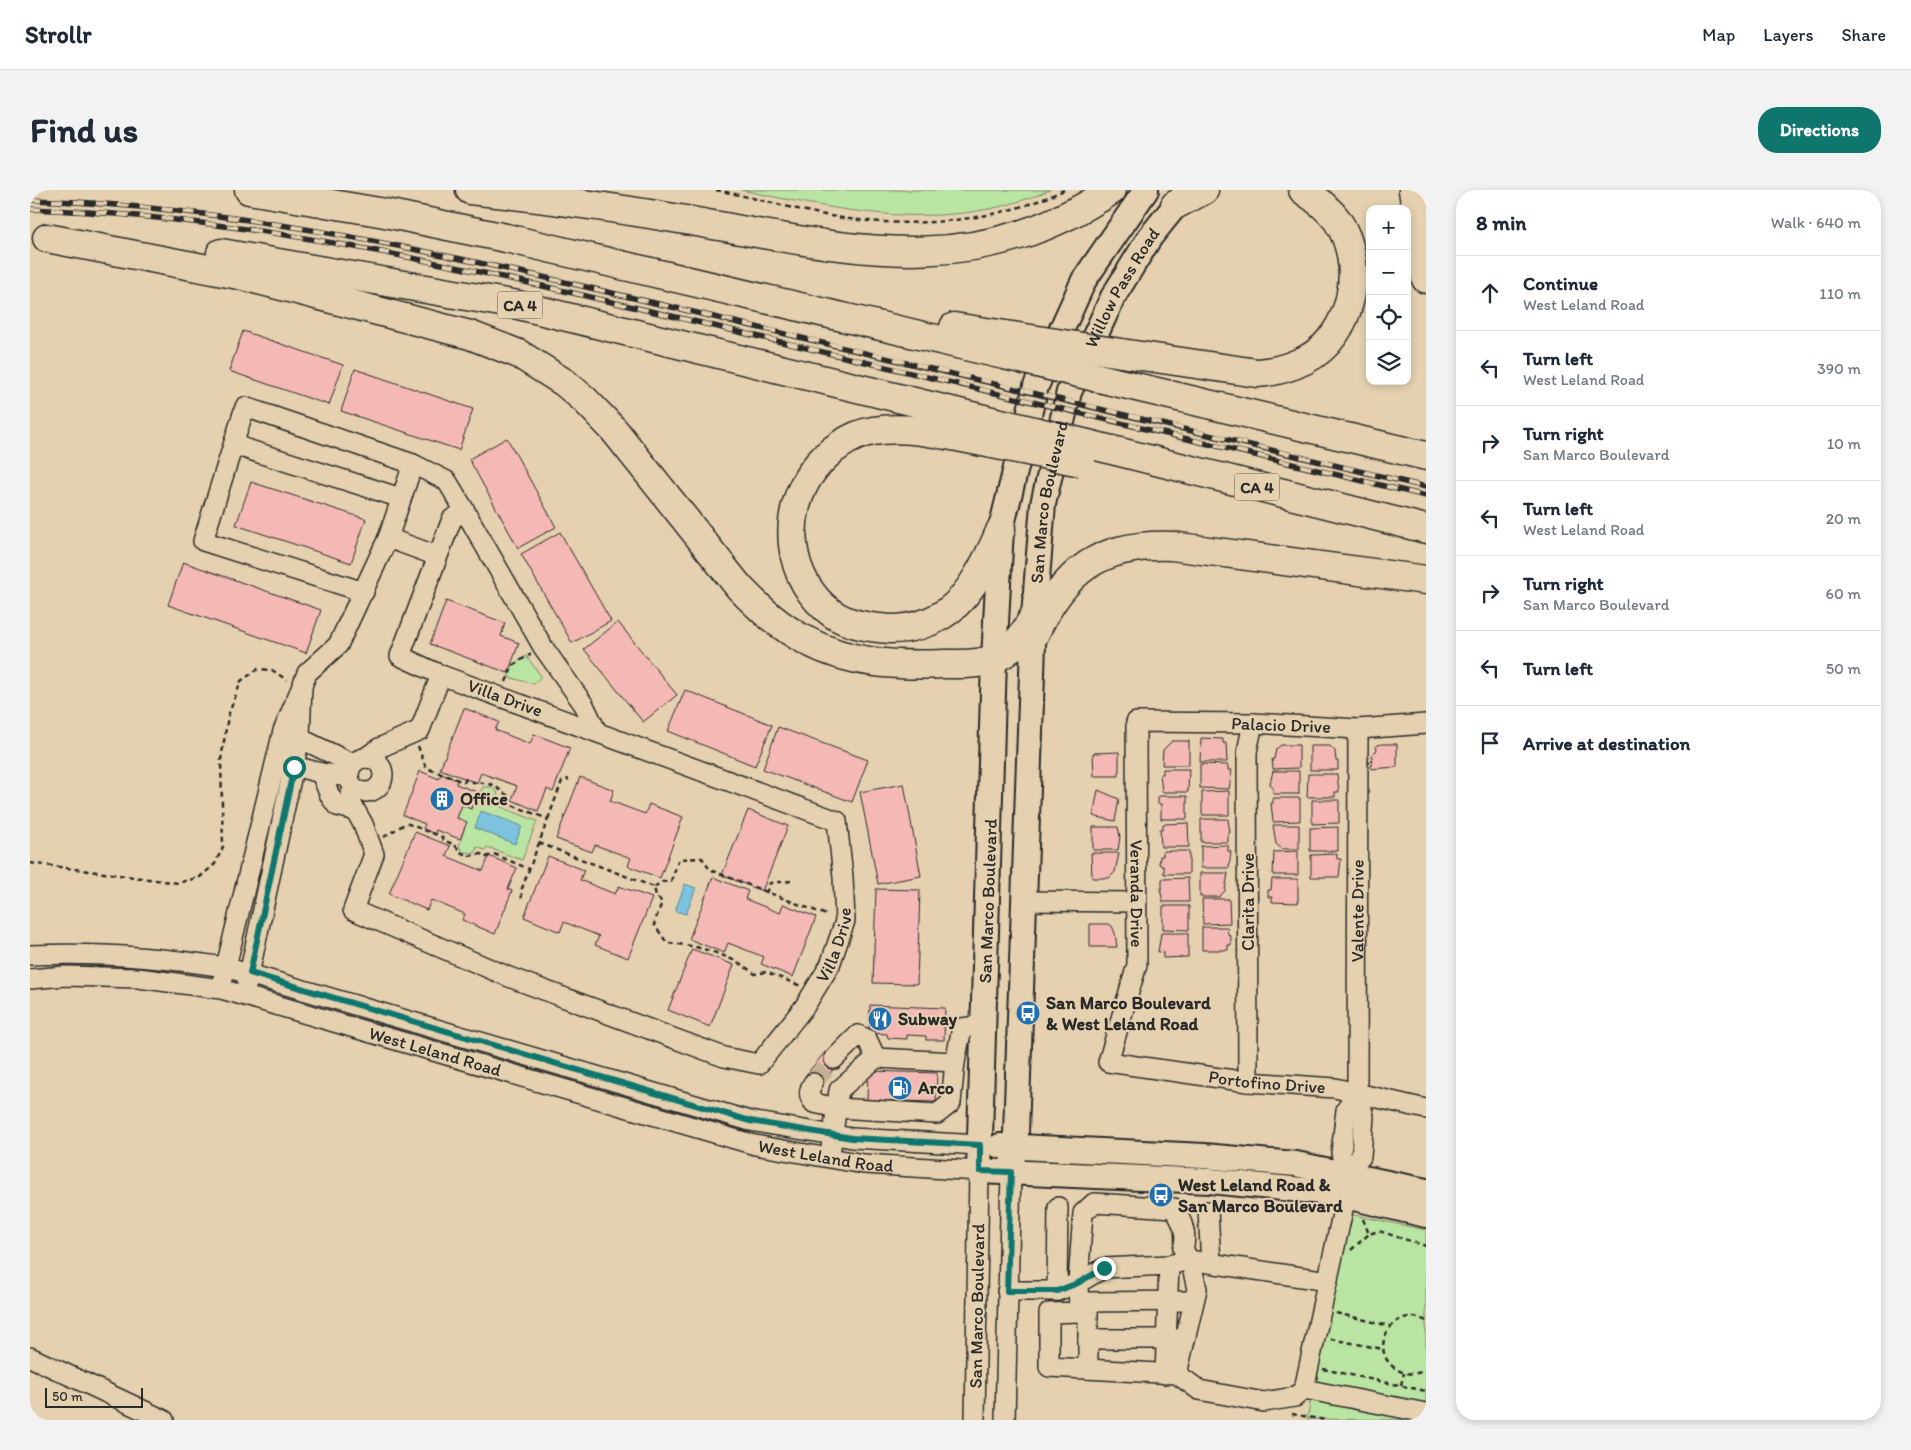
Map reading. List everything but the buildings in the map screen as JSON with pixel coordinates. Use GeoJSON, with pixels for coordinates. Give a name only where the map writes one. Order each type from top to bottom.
{"type":"FeatureCollection","features":[{"type":"Feature","properties":{"kind":"highway"},"geometry":{"type":"LineString","coordinates":[[249,190],[395,214],[682,281],[1008,345],[1121,353],[1257,373],[1278,371],[1306,360],[1328,342],[1343,320],[1352,294],[1353,266],[1349,242],[1337,220],[1319,201],[1303,190]]}},
{"type":"Feature","properties":{"kind":"highway"},"geometry":{"type":"LineString","coordinates":[[470,190],[595,205],[848,249],[918,252],[967,248],[1012,237],[1074,213],[1112,190]]}},
{"type":"Feature","properties":{"kind":"highway"},"geometry":{"type":"LineString","coordinates":[[1182,198],[1204,190]]}},
{"type":"Feature","properties":{"kind":"highway"},"geometry":{"type":"LineString","coordinates":[[1413,190],[1426,279]]}},
{"type":"Feature","properties":{"kind":"highway"},"geometry":{"type":"LineString","coordinates":[[38,238],[239,275],[470,335],[511,350],[542,367],[585,400],[614,430],[739,587],[760,609],[782,626],[808,642],[838,654],[865,661],[894,665],[933,665],[971,664],[994,659],[1020,641],[1070,577],[1087,564],[1106,554],[1125,548],[1148,545],[1172,546],[1426,580]]}},
{"type":"Feature","properties":{"kind":"highway","name":"CA 4"},"geometry":{"type":"LineString","coordinates":[[38,238],[183,247],[518,305],[981,430],[1293,496],[1426,529]]}},
{"type":"Feature","properties":{"kind":"highway"},"geometry":{"type":"LineString","coordinates":[[1008,345],[1111,380],[1426,456]]}},
{"type":"Feature","properties":{"kind":"highway"},"geometry":{"type":"LineString","coordinates":[[981,430],[903,429],[872,431],[858,435],[840,444],[821,460],[801,489],[792,521],[794,556],[808,588],[834,614],[873,628],[912,628],[949,611],[987,562],[1002,529]]}},
{"type":"Feature","properties":{"kind":"main road","name":"Willow Pass Road"},"geometry":{"type":"LineString","coordinates":[[1036,386],[1084,280],[1146,190]]}},
{"type":"Feature","properties":{"kind":"main road","name":"Willow Pass Road"},"geometry":{"type":"LineString","coordinates":[[1069,392],[1113,297],[1150,237],[1182,198]]}},
{"type":"Feature","properties":{"kind":"main road","name":"San Marco Boulevard"},"geometry":{"type":"LineString","coordinates":[[980,1171],[994,659],[1002,529],[1036,386]]}},
{"type":"Feature","properties":{"kind":"main road","name":"San Marco Boulevard"},"geometry":{"type":"LineString","coordinates":[[1011,1172],[1018,1083],[1034,625],[1043,504],[1069,392]]}},
{"type":"Feature","properties":{"kind":"main road"},"geometry":{"type":"LineString","coordinates":[[1018,1083],[1030,1127],[1041,1136],[1142,1143],[1204,1156]]}},
{"type":"Feature","properties":{"kind":"main road","name":"West Leland Road"},"geometry":{"type":"LineString","coordinates":[[980,1145],[1204,1156],[1296,1164],[1346,1185],[1426,1192]]}},
{"type":"Feature","properties":{"kind":"main road","name":"West Leland Road"},"geometry":{"type":"LineString","coordinates":[[980,1171],[1210,1181],[1231,1171],[1323,1182],[1338,1182],[1426,1215]]}},
{"type":"Feature","properties":{"kind":"main road"},"geometry":{"type":"LineString","coordinates":[[1346,1185],[1426,1200]]}},
{"type":"Feature","properties":{"kind":"street"},"geometry":{"type":"LineString","coordinates":[[364,592],[203,541],[245,407],[413,464],[447,481],[543,647],[584,705],[597,732]]}},
{"type":"Feature","properties":{"kind":"street"},"geometry":{"type":"LineString","coordinates":[[234,445],[401,498]]}},
{"type":"Feature","properties":{"kind":"street"},"geometry":{"type":"LineString","coordinates":[[244,995],[294,767],[292,734],[302,686],[307,673],[338,645],[388,538],[413,464]]}},
{"type":"Feature","properties":{"kind":"street"},"geometry":{"type":"LineString","coordinates":[[388,538],[437,556],[452,519],[465,511]]}},
{"type":"Feature","properties":{"kind":"street","name":"Villa Drive"},"geometry":{"type":"LineString","coordinates":[[357,776],[350,801],[374,854],[353,910],[509,977],[724,1057],[758,1064],[805,1006],[830,965],[845,921],[844,877],[837,821],[440,675],[400,656],[437,556]]}},
{"type":"Feature","properties":{"kind":"street"},"geometry":{"type":"LineString","coordinates":[[357,776],[379,748],[420,730],[440,675]]}},
{"type":"Feature","properties":{"kind":"street","name":"Palacio Drive"},"geometry":{"type":"LineString","coordinates":[[1136,722],[1253,723],[1358,729],[1426,724]]}},
{"type":"Feature","properties":{"kind":"street","name":"Veranda Drive"},"geometry":{"type":"LineString","coordinates":[[1108,1062],[1137,965],[1136,722]]}},
{"type":"Feature","properties":{"kind":"street","name":"Clarita Drive"},"geometry":{"type":"LineString","coordinates":[[1248,1082],[1247,752],[1253,723]]}},
{"type":"Feature","properties":{"kind":"street","name":"Valente Drive"},"geometry":{"type":"LineString","coordinates":[[1346,1185],[1361,1157],[1364,1116],[1357,1093],[1358,729]]}},
{"type":"Feature","properties":{"kind":"street"},"geometry":{"type":"LineString","coordinates":[[221,989],[276,761],[292,734]]}},
{"type":"Feature","properties":{"kind":"street"},"geometry":{"type":"LineString","coordinates":[[292,734],[357,776]]}},
{"type":"Feature","properties":{"kind":"street"},"geometry":{"type":"LineString","coordinates":[[276,761],[321,773],[357,776]]}},
{"type":"Feature","properties":{"kind":"street"},"geometry":{"type":"LineString","coordinates":[[321,773],[330,796],[337,806],[358,817]]}},
{"type":"Feature","properties":{"kind":"street"},"geometry":{"type":"LineString","coordinates":[[1024,901],[1136,902]]}},
{"type":"Feature","properties":{"kind":"street","name":"West Leland Road"},"geometry":{"type":"LineString","coordinates":[[30,955],[80,953],[152,956],[225,967],[750,1121],[833,1136],[895,1142],[980,1145]]}},
{"type":"Feature","properties":{"kind":"street","name":"West Leland Road"},"geometry":{"type":"LineString","coordinates":[[30,978],[65,976],[138,978],[221,989],[755,1145],[829,1160],[980,1171]]}},
{"type":"Feature","properties":{"kind":"street"},"geometry":{"type":"LineString","coordinates":[[812,1083],[809,1089],[809,1097],[814,1104],[837,1108],[937,1114],[951,1103],[954,1062],[962,1028],[984,1025]]}},
{"type":"Feature","properties":{"kind":"street"},"geometry":{"type":"LineString","coordinates":[[834,1059],[858,1035],[867,1039],[876,1058]]}},
{"type":"Feature","properties":{"kind":"street"},"geometry":{"type":"LineString","coordinates":[[829,1160],[839,1090],[876,1058],[954,1062]]}},
{"type":"Feature","properties":{"kind":"street","name":"Portofino Drive"},"geometry":{"type":"LineString","coordinates":[[1108,1062],[1248,1082],[1335,1088],[1426,1109]]}},
{"type":"Feature","properties":{"kind":"street","name":"San Marco Boulevard"},"geometry":{"type":"LineString","coordinates":[[975,1420],[980,1171]]}},
{"type":"Feature","properties":{"kind":"street","name":"San Marco Boulevard"},"geometry":{"type":"LineString","coordinates":[[1005,1420],[1011,1172]]}},
{"type":"Feature","properties":{"kind":"street"},"geometry":{"type":"LineString","coordinates":[[1084,1312],[1049,1313],[1049,1368],[1171,1374],[1199,1390],[1264,1402],[1295,1397],[1304,1388],[1316,1335],[1332,1309],[1328,1280],[1346,1185]]}},
{"type":"Feature","properties":{"kind":"street"},"geometry":{"type":"LineString","coordinates":[[1088,1369],[1088,1339],[1078,1283],[1083,1213],[1094,1203],[1174,1208],[1176,1238],[1186,1255],[1196,1289],[1194,1301],[1176,1339],[1171,1374]]}},
{"type":"Feature","properties":{"kind":"street"},"geometry":{"type":"LineString","coordinates":[[1057,1291],[1058,1207]]}},
{"type":"Feature","properties":{"kind":"street"},"geometry":{"type":"LineString","coordinates":[[1208,1211],[1211,1263]]}},
{"type":"Feature","properties":{"kind":"street"},"geometry":{"type":"LineString","coordinates":[[1007,1291],[1057,1291],[1078,1283],[1104,1268],[1168,1265],[1186,1255],[1211,1263],[1328,1280]]}},
{"type":"Feature","properties":{"kind":"street"},"geometry":{"type":"LineString","coordinates":[[1168,1265],[1168,1300],[1176,1339]]}},
{"type":"Feature","properties":{"kind":"street"},"geometry":{"type":"LineString","coordinates":[[1084,1312],[1088,1302],[1194,1301]]}},
{"type":"Feature","properties":{"kind":"street"},"geometry":{"type":"LineString","coordinates":[[1088,1339],[1176,1339]]}},
{"type":"Feature","properties":{"kind":"street"},"geometry":{"type":"LineString","coordinates":[[30,1357],[158,1419]]}},
{"type":"Feature","properties":{"kind":"street"},"geometry":{"type":"LineString","coordinates":[[1304,1388],[1426,1413]]}},
{"type":"Feature","properties":{"kind":"path"},"geometry":{"type":"LineString","coordinates":[[716,190],[835,216],[882,222],[928,222],[972,217],[1015,209],[1064,190]]}},
{"type":"Feature","properties":{"kind":"path"},"geometry":{"type":"LineString","coordinates":[[500,696],[513,664],[543,647]]}},
{"type":"Feature","properties":{"kind":"path"},"geometry":{"type":"LineString","coordinates":[[30,863],[178,883],[200,878],[215,864],[224,848],[221,760],[228,716],[241,681],[258,669],[272,670],[278,676],[302,686]]}},
{"type":"Feature","properties":{"kind":"path"},"geometry":{"type":"LineString","coordinates":[[414,732],[426,768],[464,782],[465,780],[477,784],[496,786],[500,792],[509,796],[509,804],[548,819]]}},
{"type":"Feature","properties":{"kind":"path"},"geometry":{"type":"LineString","coordinates":[[522,900],[521,891],[562,781],[569,780]]}},
{"type":"Feature","properties":{"kind":"path"},"geometry":{"type":"LineString","coordinates":[[370,846],[406,823],[442,837],[443,840],[455,845],[460,852],[468,856],[481,854],[486,857],[494,854],[529,869]]}},
{"type":"Feature","properties":{"kind":"path"},"geometry":{"type":"LineString","coordinates":[[539,843],[654,887]]}},
{"type":"Feature","properties":{"kind":"path"},"geometry":{"type":"LineString","coordinates":[[654,887],[662,882],[670,881],[679,859],[702,858],[710,870],[815,912],[845,921]]}},
{"type":"Feature","properties":{"kind":"path"},"geometry":{"type":"LineString","coordinates":[[766,893],[770,883],[791,881]]}},
{"type":"Feature","properties":{"kind":"path"},"geometry":{"type":"LineString","coordinates":[[654,887],[656,896],[662,902],[654,924],[668,943],[689,944],[740,962],[755,974],[766,972],[814,991]]}},
{"type":"Feature","properties":{"kind":"path"},"geometry":{"type":"LineString","coordinates":[[1346,1185],[1369,1234]]}},
{"type":"Feature","properties":{"kind":"path"},"geometry":{"type":"LineString","coordinates":[[1349,1258],[1352,1249],[1369,1234],[1379,1231],[1426,1246]]}},
{"type":"Feature","properties":{"kind":"path"},"geometry":{"type":"LineString","coordinates":[[1332,1309],[1390,1326]]}},
{"type":"Feature","properties":{"kind":"path"},"geometry":{"type":"LineString","coordinates":[[1426,1321],[1414,1316],[1406,1317],[1390,1326],[1383,1338],[1383,1350],[1388,1362],[1404,1373],[1413,1374],[1426,1370]]}},
{"type":"Feature","properties":{"kind":"path"},"geometry":{"type":"LineString","coordinates":[[1316,1335],[1383,1350]]}},
{"type":"Feature","properties":{"kind":"path"},"geometry":{"type":"LineString","coordinates":[[1310,1366],[1426,1391]]}},
{"type":"Feature","properties":{"kind":"path"},"geometry":{"type":"LineString","coordinates":[[1402,1385],[1404,1373]]}},
{"type":"Feature","properties":{"kind":"green space"},"geometry":{"type":"Polygon","coordinates":[[[741,190],[1050,190],[1012,204],[973,212],[897,215],[819,205],[741,190]]]}},
{"type":"Feature","properties":{"kind":"green space"},"geometry":{"type":"Polygon","coordinates":[[[526,656],[541,676],[534,684],[508,677],[513,665],[526,656]]]}},
{"type":"Feature","properties":{"kind":"green space"},"geometry":{"type":"Polygon","coordinates":[[[483,787],[491,787],[498,793],[496,800],[502,802],[501,807],[537,821],[522,860],[487,847],[485,850],[477,847],[475,853],[464,852],[459,847],[466,822],[457,818],[462,805],[471,809],[477,792],[480,792],[483,787]]]}},
{"type":"Feature","properties":{"kind":"green space"},"geometry":{"type":"Polygon","coordinates":[[[1349,1214],[1426,1230],[1426,1420],[1307,1419],[1349,1214]]]}},
{"type":"Feature","properties":{"kind":"water"},"geometry":{"type":"Polygon","coordinates":[[[481,811],[522,826],[515,844],[475,828],[481,811]]]}},
{"type":"Feature","properties":{"kind":"water"},"geometry":{"type":"Polygon","coordinates":[[[685,884],[696,888],[686,914],[675,911],[685,884]]]}},
{"type":"Feature","properties":{"kind":"tunnel"},"geometry":{"type":"LineString","coordinates":[[813,1083],[834,1059]]}},
{"type":"Feature","properties":{"kind":"railway"},"geometry":{"type":"LineString","coordinates":[[30,200],[198,213],[364,239],[447,256],[877,355],[1426,487]]}},
{"type":"Feature","properties":{"kind":"railway"},"geometry":{"type":"LineString","coordinates":[[30,209],[117,214],[203,223],[375,251],[460,268],[545,286],[1426,496]]}},
{"type":"Feature","properties":{"kind":"place","name":"Office"},"geometry":{"type":"Point","coordinates":[442,799]}},
{"type":"Feature","properties":{"kind":"place","name":"San Marco Boulevard & West Leland Road"},"geometry":{"type":"Point","coordinates":[1028,1013]}},
{"type":"Feature","properties":{"kind":"place","name":"Subway"},"geometry":{"type":"Point","coordinates":[880,1019]}},
{"type":"Feature","properties":{"kind":"place","name":"Arco"},"geometry":{"type":"Point","coordinates":[900,1088]}},
{"type":"Feature","properties":{"kind":"place","name":"West Leland Road & San Marco Boulevard"},"geometry":{"type":"Point","coordinates":[1161,1195]}},
{"type":"Feature","properties":{"kind":"route"},"geometry":{"type":"LineString","coordinates":[[294,767],[250,973],[750,1121],[852,1138],[895,1142],[980,1145],[980,1171],[1011,1172],[1007,1291],[1057,1291],[1078,1283],[1104,1268]]}}]}
